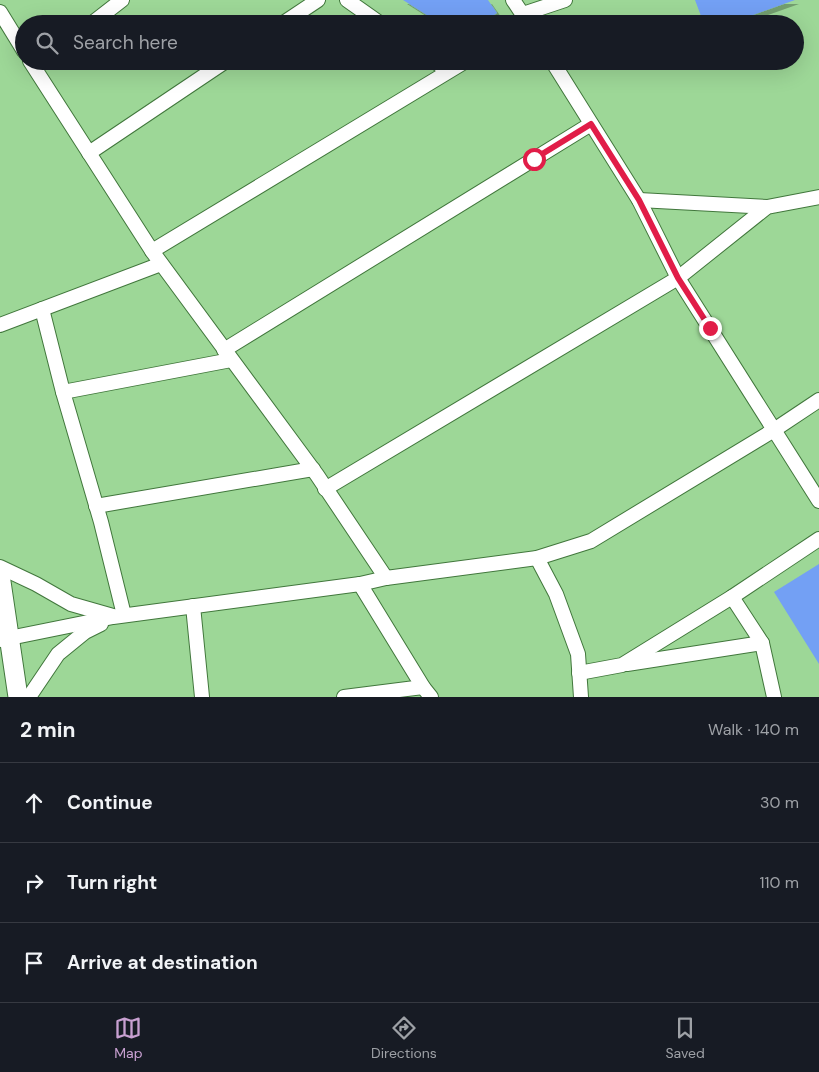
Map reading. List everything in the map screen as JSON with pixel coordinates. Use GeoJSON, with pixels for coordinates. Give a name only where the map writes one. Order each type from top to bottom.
{"type":"FeatureCollection","features":[{"type":"Feature","properties":{"kind":"main road"},"geometry":{"type":"LineString","coordinates":[[0,574],[5,639],[18,697]]}},
{"type":"Feature","properties":{"kind":"street"},"geometry":{"type":"LineString","coordinates":[[103,15],[122,0]]}},
{"type":"Feature","properties":{"kind":"street"},"geometry":{"type":"LineString","coordinates":[[296,15],[318,0]]}},
{"type":"Feature","properties":{"kind":"street"},"geometry":{"type":"LineString","coordinates":[[347,0],[368,15]]}},
{"type":"Feature","properties":{"kind":"street"},"geometry":{"type":"LineString","coordinates":[[513,0],[523,15]]}},
{"type":"Feature","properties":{"kind":"street"},"geometry":{"type":"LineString","coordinates":[[534,15],[565,0]]}},
{"type":"Feature","properties":{"kind":"street"},"geometry":{"type":"LineString","coordinates":[[0,12],[15,36]]}},
{"type":"Feature","properties":{"kind":"street"},"geometry":{"type":"LineString","coordinates":[[39,70],[89,153],[152,251],[313,469],[386,578]]}},
{"type":"Feature","properties":{"kind":"street"},"geometry":{"type":"LineString","coordinates":[[89,153],[213,70]]}},
{"type":"Feature","properties":{"kind":"street"},"geometry":{"type":"LineString","coordinates":[[558,70],[639,200],[678,278],[819,501]]}},
{"type":"Feature","properties":{"kind":"street"},"geometry":{"type":"LineString","coordinates":[[152,251],[448,71]]}},
{"type":"Feature","properties":{"kind":"street"},"geometry":{"type":"LineString","coordinates":[[63,392],[228,355],[591,124]]}},
{"type":"Feature","properties":{"kind":"street"},"geometry":{"type":"LineString","coordinates":[[639,200],[767,207],[819,197]]}},
{"type":"Feature","properties":{"kind":"street"},"geometry":{"type":"LineString","coordinates":[[325,489],[678,278],[767,207]]}},
{"type":"Feature","properties":{"kind":"street"},"geometry":{"type":"LineString","coordinates":[[0,325],[161,264]]}},
{"type":"Feature","properties":{"kind":"street"},"geometry":{"type":"LineString","coordinates":[[42,309],[63,392],[96,506],[119,616]]}},
{"type":"Feature","properties":{"kind":"street"},"geometry":{"type":"LineString","coordinates":[[5,639],[119,616],[537,558],[591,541],[774,430],[819,400]]}},
{"type":"Feature","properties":{"kind":"street"},"geometry":{"type":"LineString","coordinates":[[96,506],[313,469]]}},
{"type":"Feature","properties":{"kind":"street"},"geometry":{"type":"LineString","coordinates":[[622,664],[732,597],[819,539]]}},
{"type":"Feature","properties":{"kind":"street"},"geometry":{"type":"LineString","coordinates":[[537,558],[556,594],[578,654],[581,697]]}},
{"type":"Feature","properties":{"kind":"street"},"geometry":{"type":"LineString","coordinates":[[0,567],[36,584],[71,604],[119,616]]}},
{"type":"Feature","properties":{"kind":"street"},"geometry":{"type":"LineString","coordinates":[[344,697],[427,692],[360,584]]}},
{"type":"Feature","properties":{"kind":"street"},"geometry":{"type":"LineString","coordinates":[[732,597],[762,643],[774,697]]}},
{"type":"Feature","properties":{"kind":"street"},"geometry":{"type":"LineString","coordinates":[[193,606],[202,697]]}},
{"type":"Feature","properties":{"kind":"street"},"geometry":{"type":"LineString","coordinates":[[29,697],[58,654],[85,632],[119,616]]}},
{"type":"Feature","properties":{"kind":"street"},"geometry":{"type":"LineString","coordinates":[[579,673],[622,664],[762,643]]}},
{"type":"Feature","properties":{"kind":"building"},"geometry":{"type":"Polygon","coordinates":[[[403,0],[488,0],[497,13],[494,15],[427,15],[403,0]]]}},
{"type":"Feature","properties":{"kind":"building"},"geometry":{"type":"Polygon","coordinates":[[[695,0],[795,0],[753,15],[701,15],[695,0]]]}},
{"type":"Feature","properties":{"kind":"building"},"geometry":{"type":"Polygon","coordinates":[[[819,564],[819,664],[774,592],[819,564]]]}},
{"type":"Feature","properties":{"kind":"route"},"geometry":{"type":"LineString","coordinates":[[534,159],[591,124],[639,200],[678,278],[710,328]]}}]}
